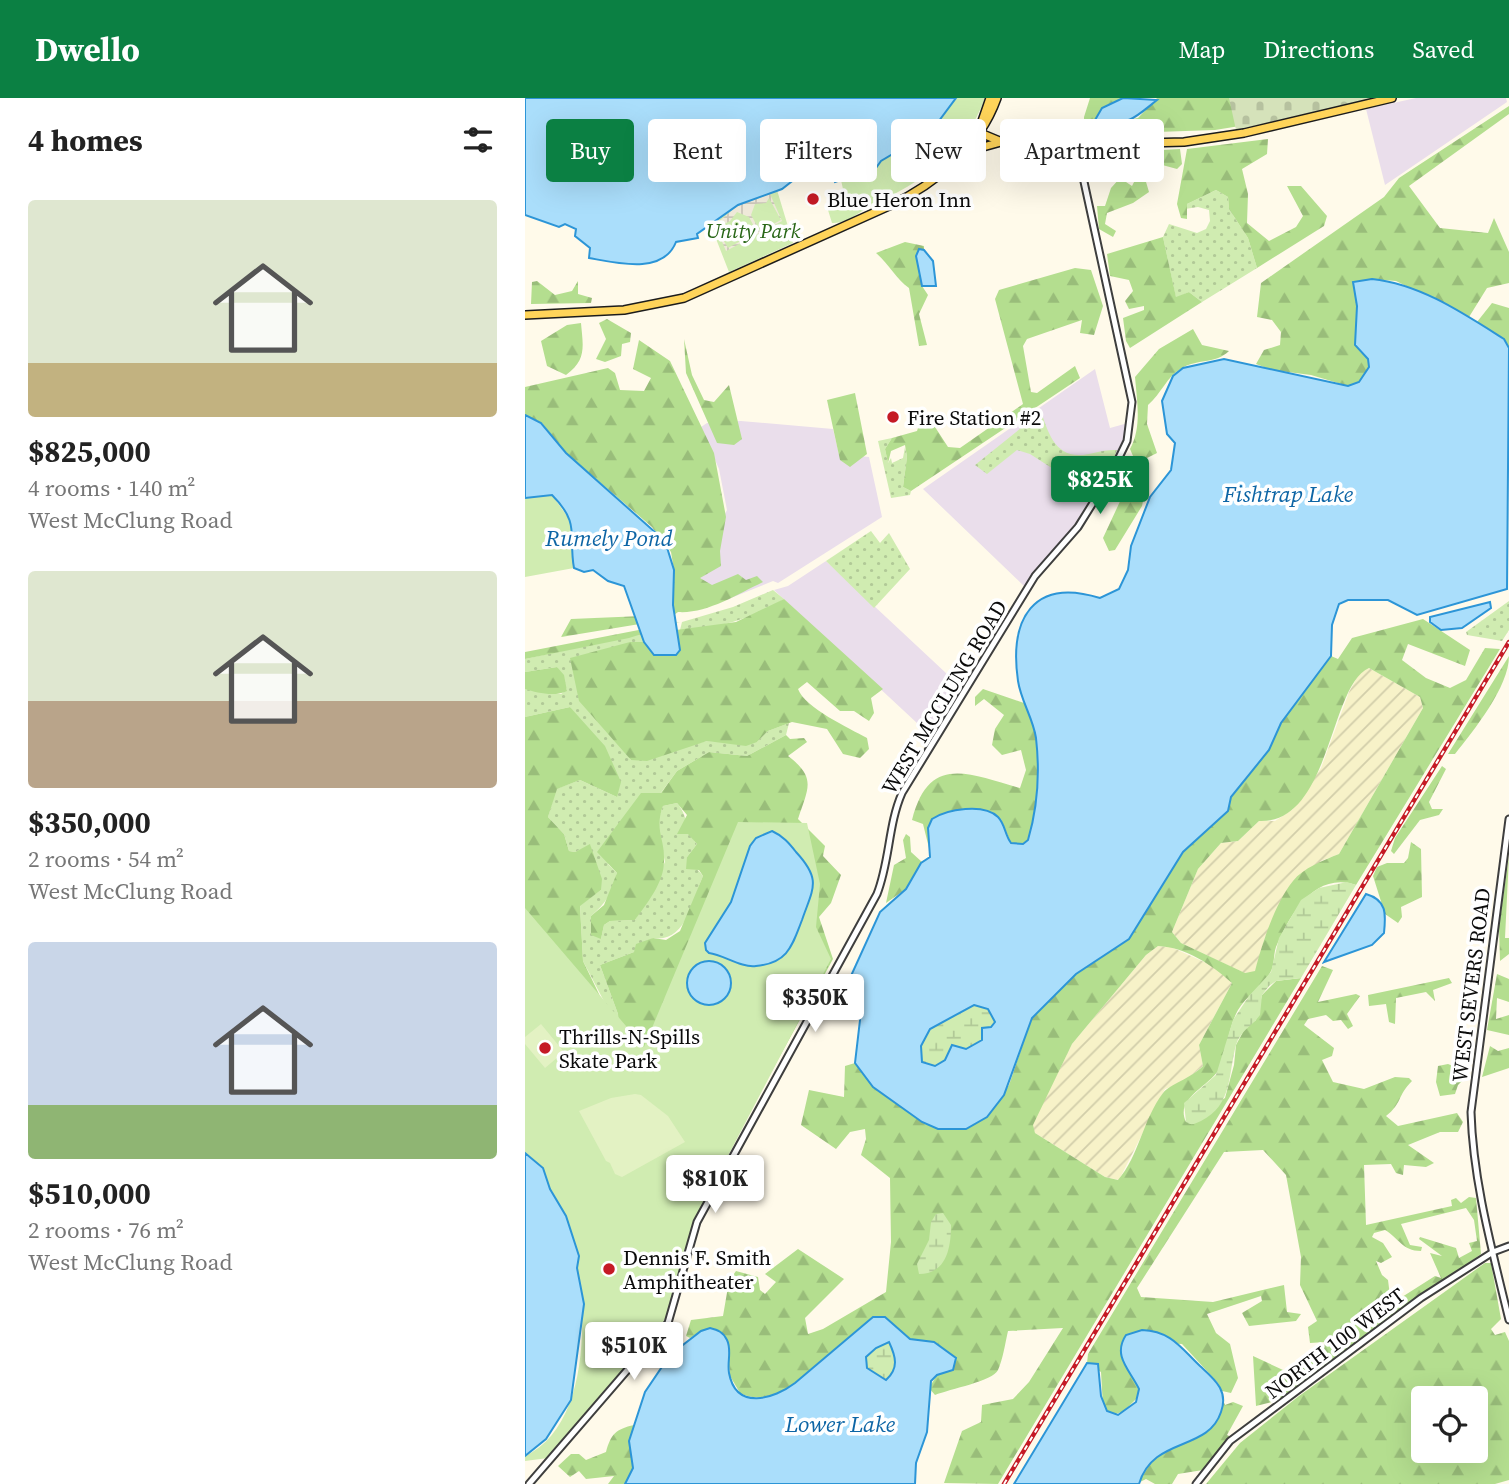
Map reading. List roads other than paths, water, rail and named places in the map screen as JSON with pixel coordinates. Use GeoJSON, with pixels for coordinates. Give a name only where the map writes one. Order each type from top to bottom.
{"type":"FeatureCollection","features":[{"type":"Feature","properties":{"kind":"main road"},"geometry":{"type":"LineString","coordinates":[[983,119],[990,98]]}},
{"type":"Feature","properties":{"kind":"main road"},"geometry":{"type":"LineString","coordinates":[[986,122],[997,98]]}},
{"type":"Feature","properties":{"kind":"main road"},"geometry":{"type":"LineString","coordinates":[[1164,142],[1200,141],[1392,98]]}},
{"type":"Feature","properties":{"kind":"main road"},"geometry":{"type":"LineString","coordinates":[[525,315],[624,310],[686,297],[909,197],[932,182]]}},
{"type":"Feature","properties":{"kind":"street","name":"WEST MCCLUNG ROAD"},"geometry":{"type":"LineString","coordinates":[[529,1484],[668,1323],[697,1222],[877,894],[885,871],[894,816],[902,793],[1035,576],[1078,527],[1124,451],[1131,430],[1132,402],[1084,182]]}},
{"type":"Feature","properties":{"kind":"street","name":"WEST SEVERS ROAD"},"geometry":{"type":"LineString","coordinates":[[1509,819],[1471,1112],[1475,1156],[1509,1320]]}},
{"type":"Feature","properties":{"kind":"street","name":"NORTH 100 WEST"},"geometry":{"type":"LineString","coordinates":[[1196,1484],[1230,1441],[1421,1298],[1493,1252],[1509,1246]]}},
{"type":"Feature","properties":{"kind":"water"},"geometry":{"type":"Polygon","coordinates":[[[525,98],[956,98],[940,119],[891,119],[891,155],[877,167],[877,119],[760,119],[760,182],[791,182],[782,189],[738,205],[697,234],[698,238],[676,242],[670,252],[650,263],[625,264],[589,258],[590,248],[575,236],[576,229],[565,224],[559,227],[525,215],[525,98]]]}},
{"type":"Feature","properties":{"kind":"water"},"geometry":{"type":"Polygon","coordinates":[[[1123,98],[1157,100],[1131,119],[1096,119],[1102,108],[1123,98]]]}},
{"type":"Feature","properties":{"kind":"water"},"geometry":{"type":"Polygon","coordinates":[[[919,249],[924,250],[933,261],[936,286],[922,286],[916,256],[919,249]]]}},
{"type":"Feature","properties":{"kind":"water","name":"Fishtrap Lake"},"geometry":{"type":"Polygon","coordinates":[[[1372,279],[1424,293],[1504,339],[1509,348],[1507,589],[1417,615],[1388,600],[1348,600],[1339,604],[1332,625],[1331,656],[1281,723],[1269,750],[1231,797],[1228,811],[1183,852],[1129,939],[1076,974],[1032,1018],[1004,1095],[987,1117],[966,1129],[938,1129],[922,1122],[873,1087],[855,1063],[860,1020],[849,986],[850,978],[880,912],[906,889],[921,863],[930,857],[928,828],[932,819],[956,810],[984,810],[998,817],[1011,843],[1023,844],[1028,840],[1036,802],[1038,764],[1036,738],[1018,681],[1016,659],[1022,622],[1030,608],[1042,599],[1058,593],[1077,593],[1100,598],[1119,589],[1128,570],[1131,546],[1150,497],[1171,470],[1175,443],[1167,434],[1162,401],[1173,376],[1183,368],[1224,359],[1348,386],[1359,382],[1369,367],[1368,359],[1355,345],[1357,306],[1353,282],[1372,279]],[[974,1005],[930,1029],[921,1046],[922,1062],[935,1066],[945,1060],[952,1045],[966,1049],[982,1040],[982,1028],[991,1027],[995,1022],[988,1009],[974,1005]]]}},
{"type":"Feature","properties":{"kind":"water","name":"Rumely Pond"},"geometry":{"type":"Polygon","coordinates":[[[525,415],[541,423],[566,453],[665,541],[674,570],[673,605],[680,650],[676,655],[654,655],[644,642],[624,586],[608,581],[593,570],[584,572],[574,568],[570,522],[552,495],[525,498],[525,415]]]}},
{"type":"Feature","properties":{"kind":"water"},"geometry":{"type":"Polygon","coordinates":[[[1490,602],[1491,608],[1462,628],[1441,630],[1430,622],[1430,617],[1490,602]]]}},
{"type":"Feature","properties":{"kind":"water"},"geometry":{"type":"Polygon","coordinates":[[[772,831],[783,837],[791,846],[812,877],[812,892],[791,945],[782,957],[756,966],[744,965],[709,953],[705,943],[731,902],[750,846],[756,838],[772,831]]]}},
{"type":"Feature","properties":{"kind":"water"},"geometry":{"type":"Polygon","coordinates":[[[1366,894],[1378,900],[1384,909],[1384,933],[1372,945],[1324,962],[1366,894]]]}},
{"type":"Feature","properties":{"kind":"water"},"geometry":{"type":"Polygon","coordinates":[[[709,961],[724,968],[731,983],[724,998],[709,1005],[694,998],[687,983],[694,968],[709,961]]]}},
{"type":"Feature","properties":{"kind":"water"},"geometry":{"type":"Polygon","coordinates":[[[525,1153],[543,1168],[550,1189],[566,1216],[579,1256],[577,1268],[584,1304],[571,1400],[546,1439],[525,1456],[525,1153]]]}},
{"type":"Feature","properties":{"kind":"water","name":"Lower Lake"},"geometry":{"type":"Polygon","coordinates":[[[873,1317],[885,1317],[910,1339],[934,1342],[956,1358],[953,1370],[937,1375],[931,1381],[927,1432],[916,1463],[915,1484],[625,1484],[633,1468],[629,1441],[645,1392],[670,1355],[701,1331],[710,1328],[725,1337],[729,1348],[729,1373],[739,1393],[747,1397],[767,1397],[795,1383],[873,1317]],[[889,1342],[866,1357],[867,1368],[886,1380],[895,1367],[895,1357],[889,1342]]]}},
{"type":"Feature","properties":{"kind":"water"},"geometry":{"type":"Polygon","coordinates":[[[1142,1330],[1168,1337],[1215,1380],[1222,1391],[1223,1404],[1214,1425],[1193,1440],[1156,1458],[1146,1469],[1139,1484],[1014,1484],[1087,1363],[1098,1364],[1101,1396],[1107,1411],[1118,1415],[1136,1402],[1139,1389],[1124,1363],[1121,1350],[1126,1335],[1142,1330]]]}},
{"type":"Feature","properties":{"kind":"waterway"},"geometry":{"type":"LineString","coordinates":[[550,534],[565,542],[571,541]]}},
{"type":"Feature","properties":{"kind":"railway"},"geometry":{"type":"LineString","coordinates":[[1004,1484],[1509,642]]}},
{"type":"Feature","properties":{"kind":"place","name":"Blue Heron Inn"},"geometry":{"type":"Point","coordinates":[813,199]}},
{"type":"Feature","properties":{"kind":"place","name":"Fire Station #2"},"geometry":{"type":"Point","coordinates":[893,417]}},
{"type":"Feature","properties":{"kind":"place","name":"Thrills-N-Spills Skate Park"},"geometry":{"type":"Point","coordinates":[545,1048]}},
{"type":"Feature","properties":{"kind":"place","name":"Dennis F. Smith Amphitheater"},"geometry":{"type":"Point","coordinates":[609,1269]}},
{"type":"Feature","properties":{"kind":"park label","name":"Unity Park"},"geometry":{"type":"Point","coordinates":[753,230]}}]}
